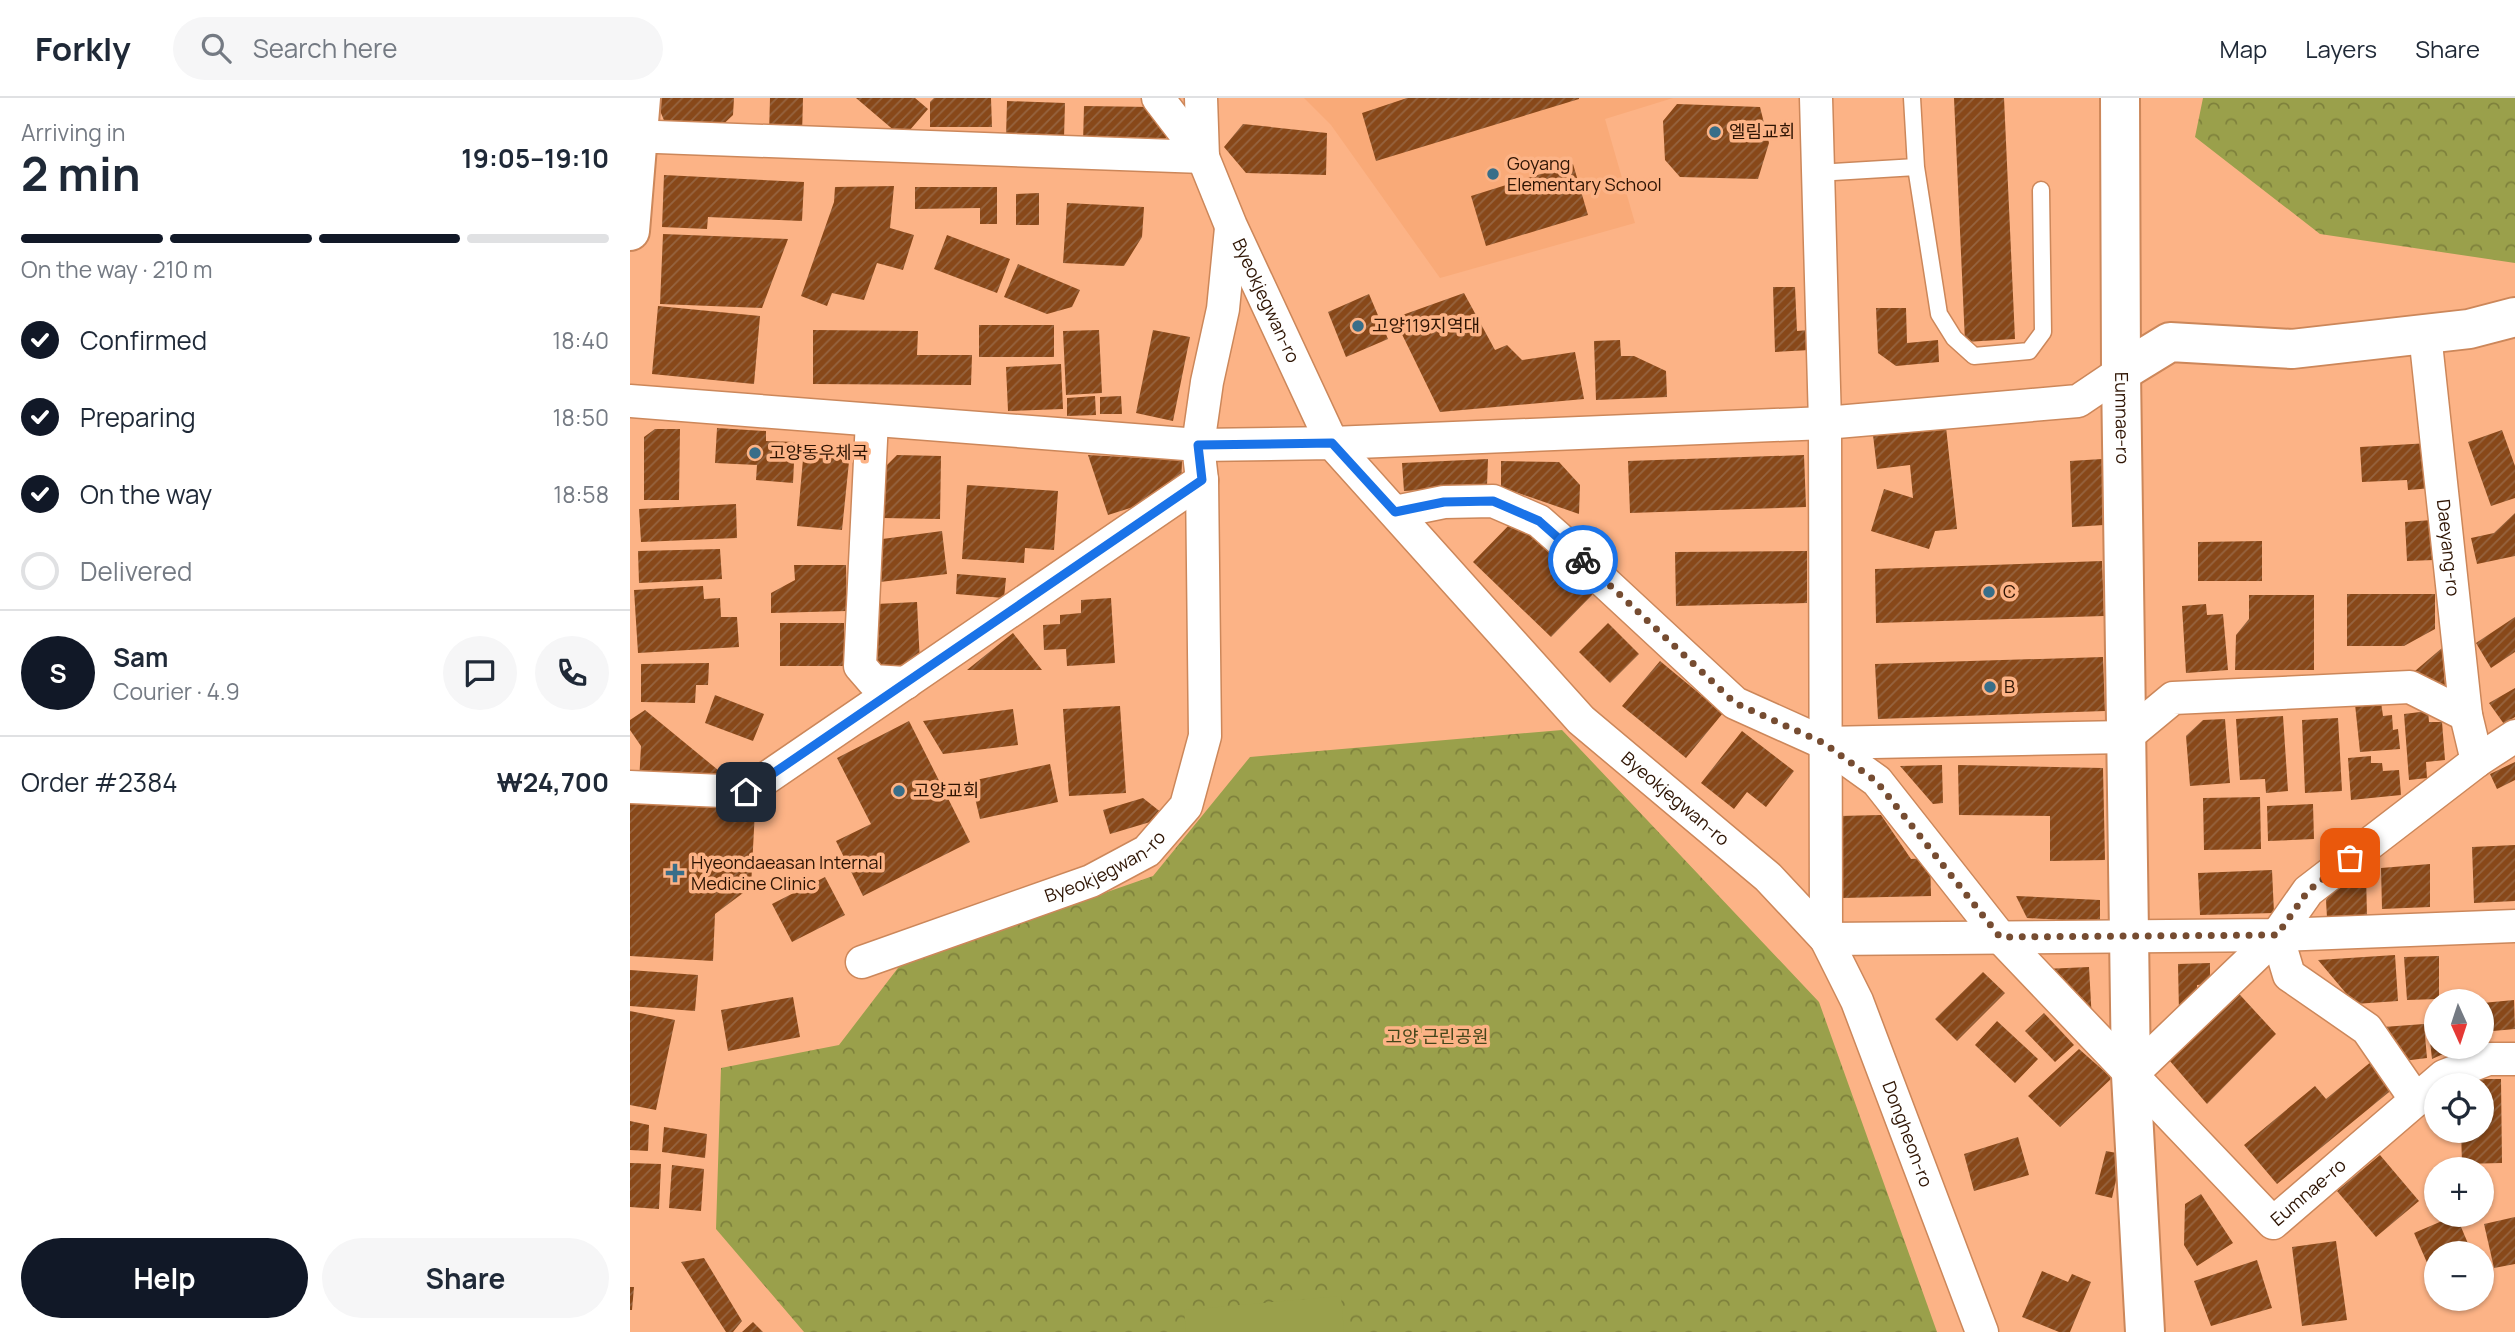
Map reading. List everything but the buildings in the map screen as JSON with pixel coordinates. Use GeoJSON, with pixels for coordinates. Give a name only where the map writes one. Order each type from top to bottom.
{"type":"FeatureCollection","features":[{"type":"Feature","properties":{"kind":"street"},"geometry":{"type":"LineString","coordinates":[[630,232],[634,136],[641,98]]}},
{"type":"Feature","properties":{"kind":"street"},"geometry":{"type":"LineString","coordinates":[[1158,98],[1203,157]]}},
{"type":"Feature","properties":{"kind":"street"},"geometry":{"type":"LineString","coordinates":[[1201,98],[1203,157]]}},
{"type":"Feature","properties":{"kind":"street"},"geometry":{"type":"LineString","coordinates":[[1816,98],[1825,423],[1826,939],[2277,935],[2515,926]]}},
{"type":"Feature","properties":{"kind":"street","name":"Eumnae-ro"},"geometry":{"type":"LineString","coordinates":[[2120,98],[2131,1075],[2145,1332]]}},
{"type":"Feature","properties":{"kind":"street"},"geometry":{"type":"LineString","coordinates":[[634,136],[1203,157]]}},
{"type":"Feature","properties":{"kind":"street","name":"Byeokjegwan-ro"},"geometry":{"type":"LineString","coordinates":[[1203,157],[1231,226],[1332,443],[1581,720],[1768,877],[1826,939]]}},
{"type":"Feature","properties":{"kind":"street","name":"Byeokjegwan-ro"},"geometry":{"type":"LineString","coordinates":[[862,962],[1091,881],[1147,851],[1186,806],[1205,736],[1202,480],[1198,445],[1207,382],[1223,309],[1231,226]]}},
{"type":"Feature","properties":{"kind":"street"},"geometry":{"type":"LineString","coordinates":[[630,401],[1198,445],[1332,443],[1825,423],[2078,401],[2170,342],[2291,349],[2469,329],[2515,317]]}},
{"type":"Feature","properties":{"kind":"street","name":"Daeyang-ro"},"geometry":{"type":"LineString","coordinates":[[2425,334],[2466,715],[2477,761]]}},
{"type":"Feature","properties":{"kind":"street"},"geometry":{"type":"LineString","coordinates":[[872,420],[860,666],[873,681],[905,683]]}},
{"type":"Feature","properties":{"kind":"street"},"geometry":{"type":"LineString","coordinates":[[630,787],[746,792],[1202,480]]}},
{"type":"Feature","properties":{"kind":"street"},"geometry":{"type":"LineString","coordinates":[[1395,512],[1444,502],[1493,501],[1539,521],[1735,703],[1824,743],[1877,782],[2000,937],[2131,1075],[2277,935],[2308,891],[2477,761],[2515,736]]}},
{"type":"Feature","properties":{"kind":"street"},"geometry":{"type":"LineString","coordinates":[[1824,743],[2126,737],[2173,698],[2410,687],[2466,715]]}},
{"type":"Feature","properties":{"kind":"street"},"geometry":{"type":"LineString","coordinates":[[2277,935],[2289,975],[2367,1029],[2416,1100]]}},
{"type":"Feature","properties":{"kind":"street","name":"Dongheon-ro"},"geometry":{"type":"LineString","coordinates":[[1826,939],[1857,1001],[1982,1332]]}},
{"type":"Feature","properties":{"kind":"street","name":"Eumnae-ro"},"geometry":{"type":"LineString","coordinates":[[2131,1075],[2273,1223],[2444,1076],[2488,1059],[2515,1059]]}},
{"type":"Feature","properties":{"kind":"lane"},"geometry":{"type":"LineString","coordinates":[[1912,98],[1916,167],[1939,314],[1954,338],[1974,356],[2029,351],[2043,332],[2041,190]]}},
{"type":"Feature","properties":{"kind":"lane"},"geometry":{"type":"LineString","coordinates":[[1817,173],[1916,167]]}},
{"type":"Feature","properties":{"kind":"shaded area","name":"Goyang Elementary School"},"geometry":{"type":"Polygon","coordinates":[[[1304,98],[1673,98],[1605,119],[1635,223],[1440,278],[1331,125],[1304,98]]]}},
{"type":"Feature","properties":{"kind":"green space"},"geometry":{"type":"Polygon","coordinates":[[[2203,98],[2515,98],[2515,263],[2320,234],[2195,137],[2203,98]]]}},
{"type":"Feature","properties":{"kind":"green space","name":"고양 근린공원"},"geometry":{"type":"Polygon","coordinates":[[[1562,730],[1819,1002],[1937,1332],[804,1332],[716,1229],[721,1068],[839,1045],[901,964],[1153,876],[1250,757],[1562,730]]]}},
{"type":"Feature","properties":{"kind":"green space"},"geometry":{"type":"Polygon","coordinates":[[[1341,1296],[1344,1332],[1186,1332],[1184,1310],[1341,1296]]]}},
{"type":"Feature","properties":{"kind":"way so far"},"geometry":{"type":"LineString","coordinates":[[1583,560],[1735,703],[1824,743],[1877,782],[2000,937],[2277,935],[2308,891],[2350,858]]}},
{"type":"Feature","properties":{"kind":"place","name":"엘림교회"},"geometry":{"type":"Point","coordinates":[1715,132]}},
{"type":"Feature","properties":{"kind":"place","name":"Goyang Elementary School"},"geometry":{"type":"Point","coordinates":[1493,174]}},
{"type":"Feature","properties":{"kind":"place","name":"고양119지역대"},"geometry":{"type":"Point","coordinates":[1358,326]}},
{"type":"Feature","properties":{"kind":"place","name":"고양동우체국"},"geometry":{"type":"Point","coordinates":[755,453]}},
{"type":"Feature","properties":{"kind":"place","name":"C"},"geometry":{"type":"Point","coordinates":[1989,592]}},
{"type":"Feature","properties":{"kind":"place","name":"B"},"geometry":{"type":"Point","coordinates":[1990,687]}},
{"type":"Feature","properties":{"kind":"place","name":"고양교회"},"geometry":{"type":"Point","coordinates":[899,791]}},
{"type":"Feature","properties":{"kind":"place","name":"Hyeondaeasan Internal Medicine Clinic"},"geometry":{"type":"Point","coordinates":[675,873]}},
{"type":"Feature","properties":{"kind":"route"},"geometry":{"type":"LineString","coordinates":[[746,792],[1202,480],[1198,445],[1332,443],[1395,512],[1444,502],[1493,501],[1539,521],[1583,560]]}}]}
